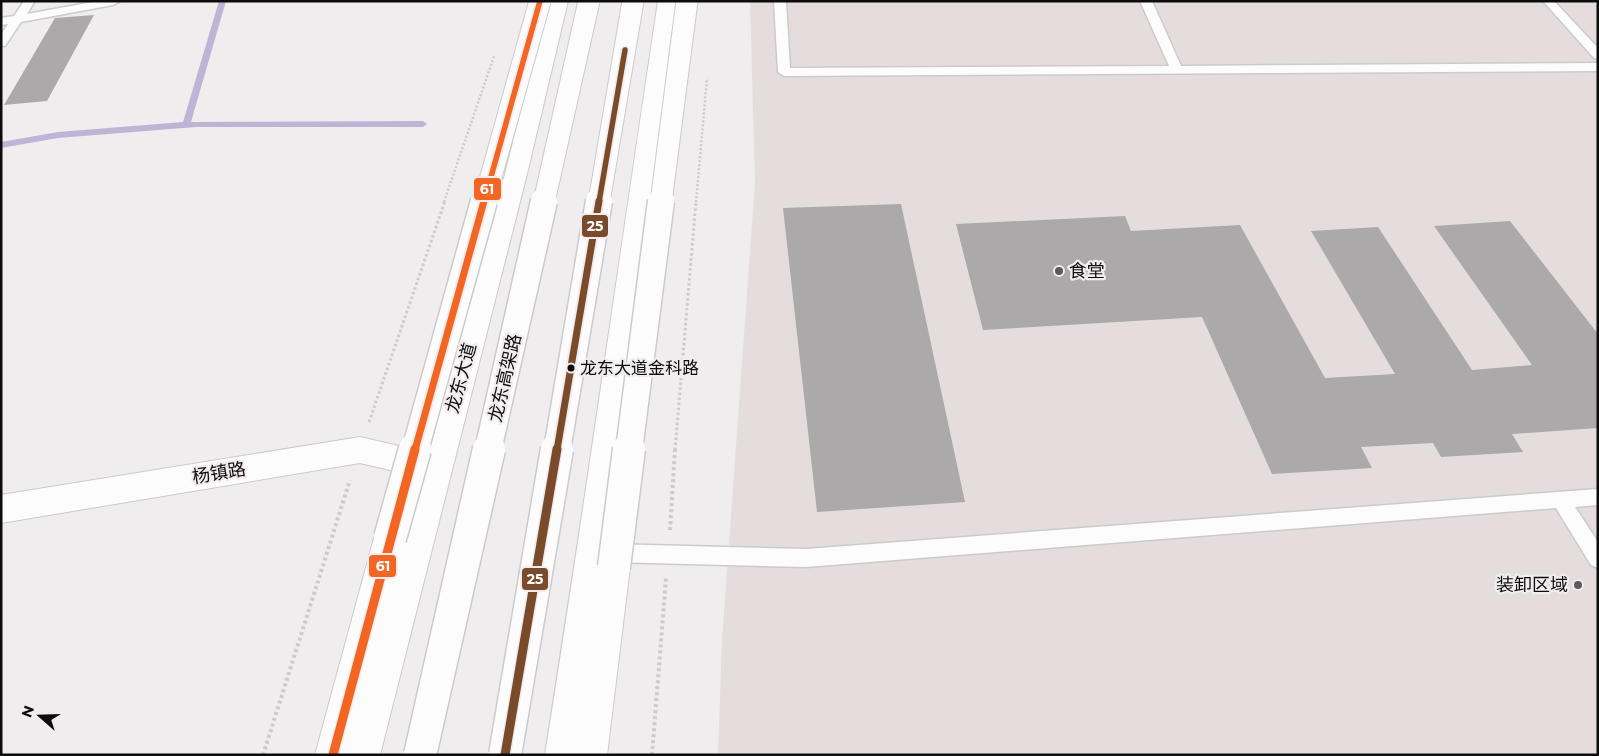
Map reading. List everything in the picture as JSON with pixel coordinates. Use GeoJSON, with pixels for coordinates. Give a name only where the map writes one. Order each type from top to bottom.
{"type":"FeatureCollection","features":[{"type":"Feature","properties":{"kind":"main road"},"geometry":{"type":"LineString","coordinates":[[333,755],[390,538],[540,1]]}},
{"type":"Feature","properties":{"kind":"main road","name":"龙东大道"},"geometry":{"type":"LineString","coordinates":[[362,755],[516,174],[558,1]]}},
{"type":"Feature","properties":{"kind":"main road","name":"龙东高架路"},"geometry":{"type":"LineString","coordinates":[[420,755],[589,1]]}},
{"type":"Feature","properties":{"kind":"main road"},"geometry":{"type":"LineString","coordinates":[[505,755],[633,1]]}},
{"type":"Feature","properties":{"kind":"main road"},"geometry":{"type":"LineString","coordinates":[[563,755],[591,553],[606,464],[618,353],[668,1]]}},
{"type":"Feature","properties":{"kind":"main road"},"geometry":{"type":"LineString","coordinates":[[589,755],[666,175],[687,1]]}},
{"type":"Feature","properties":{"kind":"main road","name":"杨镇路"},"geometry":{"type":"LineString","coordinates":[[1,508],[360,450],[437,468]]}},
{"type":"Feature","properties":{"kind":"lane"},"geometry":{"type":"LineString","coordinates":[[1,43],[30,1]]}},
{"type":"Feature","properties":{"kind":"lane"},"geometry":{"type":"LineString","coordinates":[[780,1],[784,72],[1598,67]]}},
{"type":"Feature","properties":{"kind":"lane"},"geometry":{"type":"LineString","coordinates":[[1146,1],[1176,69]]}},
{"type":"Feature","properties":{"kind":"lane"},"geometry":{"type":"LineString","coordinates":[[1548,1],[1598,56]]}},
{"type":"Feature","properties":{"kind":"lane"},"geometry":{"type":"LineString","coordinates":[[1,22],[114,2]]}},
{"type":"Feature","properties":{"kind":"lane"},"geometry":{"type":"LineString","coordinates":[[591,553],[668,553],[806,558],[1598,497]]}},
{"type":"Feature","properties":{"kind":"lane"},"geometry":{"type":"LineString","coordinates":[[1561,500],[1598,559]]}},
{"type":"Feature","properties":{"kind":"path"},"geometry":{"type":"LineString","coordinates":[[263,755],[360,450],[497,48]]}},
{"type":"Feature","properties":{"kind":"path"},"geometry":{"type":"LineString","coordinates":[[652,755],[675,442],[708,70]]}},
{"type":"Feature","properties":{"kind":"shaded area"},"geometry":{"type":"Polygon","coordinates":[[[750,1],[1592,1],[1598,7],[1598,755],[718,755],[722,641],[755,182],[750,1]]]}},
{"type":"Feature","properties":{"kind":"building"},"geometry":{"type":"Polygon","coordinates":[[[94,15],[47,101],[4,105],[55,18],[94,15]]]}},
{"type":"Feature","properties":{"kind":"building"},"geometry":{"type":"Polygon","coordinates":[[[901,204],[965,502],[817,512],[783,208],[901,204]]]}},
{"type":"Feature","properties":{"kind":"building"},"geometry":{"type":"Polygon","coordinates":[[[1125,216],[1131,231],[1240,225],[1325,378],[1395,374],[1311,231],[1378,227],[1472,370],[1532,365],[1434,226],[1510,221],[1598,334],[1598,428],[1512,434],[1523,452],[1441,457],[1433,443],[1361,447],[1372,468],[1272,474],[1202,317],[983,330],[956,224],[1125,216]]]}},
{"type":"Feature","properties":{"kind":"waterway"},"geometry":{"type":"LineString","coordinates":[[186,125],[223,1]]}},
{"type":"Feature","properties":{"kind":"waterway"},"geometry":{"type":"LineString","coordinates":[[186,125],[423,124]]}},
{"type":"Feature","properties":{"kind":"waterway"},"geometry":{"type":"LineString","coordinates":[[1,145],[58,135],[186,125]]}},
{"type":"Feature","properties":{"kind":"transit line","name":"61"},"geometry":{"type":"LineString","coordinates":[[333,755],[390,538],[540,1]]}},
{"type":"Feature","properties":{"kind":"transit line","name":"25"},"geometry":{"type":"LineString","coordinates":[[505,755],[625,50]]}},
{"type":"Feature","properties":{"kind":"place","name":"食堂"},"geometry":{"type":"Point","coordinates":[1059,271]}},
{"type":"Feature","properties":{"kind":"place","name":"龙东大道金科路"},"geometry":{"type":"Point","coordinates":[571,368]}},
{"type":"Feature","properties":{"kind":"place","name":"装卸区域"},"geometry":{"type":"Point","coordinates":[1578,585]}}]}
